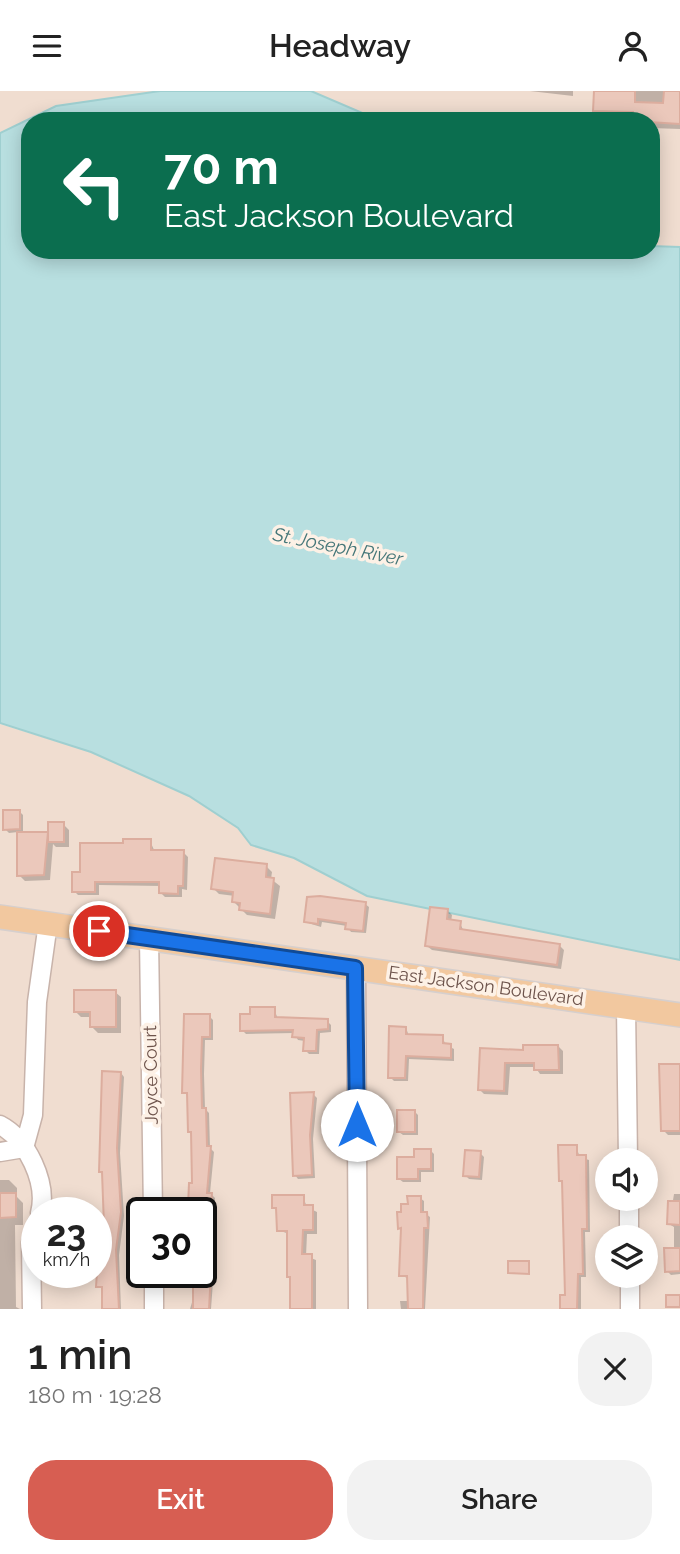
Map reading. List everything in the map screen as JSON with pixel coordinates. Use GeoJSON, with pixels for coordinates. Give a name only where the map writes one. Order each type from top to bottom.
{"type":"FeatureCollection","features":[{"type":"Feature","properties":{"kind":"main road","name":"East Jackson Boulevard"},"geometry":{"type":"LineString","coordinates":[[0,917],[680,1015]]}},
{"type":"Feature","properties":{"kind":"street"},"geometry":{"type":"LineString","coordinates":[[24,1148],[33,1115],[37,1002],[48,923]]}},
{"type":"Feature","properties":{"kind":"street","name":"Joyce Court"},"geometry":{"type":"LineString","coordinates":[[149,938],[153,1197]]}},
{"type":"Feature","properties":{"kind":"street"},"geometry":{"type":"LineString","coordinates":[[355,968],[358,1309]]}},
{"type":"Feature","properties":{"kind":"street"},"geometry":{"type":"LineString","coordinates":[[626,1007],[628,1148]]}},
{"type":"Feature","properties":{"kind":"street"},"geometry":{"type":"LineString","coordinates":[[0,1125],[19,1139],[42,1184],[41,1197]]}},
{"type":"Feature","properties":{"kind":"street"},"geometry":{"type":"LineString","coordinates":[[0,1152],[24,1148]]}},
{"type":"Feature","properties":{"kind":"street"},"geometry":{"type":"LineString","coordinates":[[32,1288],[32,1309]]}},
{"type":"Feature","properties":{"kind":"street"},"geometry":{"type":"LineString","coordinates":[[154,1288],[154,1309]]}},
{"type":"Feature","properties":{"kind":"street"},"geometry":{"type":"LineString","coordinates":[[630,1288],[630,1309]]}},
{"type":"Feature","properties":{"kind":"shaded area"},"geometry":{"type":"Polygon","coordinates":[[[0,91],[160,91],[56,106],[44,112],[21,112],[21,123],[0,133],[0,91]]]}},
{"type":"Feature","properties":{"kind":"shaded area"},"geometry":{"type":"Polygon","coordinates":[[[311,91],[680,91],[680,247],[660,246],[660,112],[360,112],[311,91]]]}},
{"type":"Feature","properties":{"kind":"shaded area"},"geometry":{"type":"Polygon","coordinates":[[[0,724],[91,752],[190,796],[238,828],[251,845],[294,858],[367,896],[680,960],[680,1309],[0,1309],[0,724]]]}},
{"type":"Feature","properties":{"kind":"water"},"geometry":{"type":"Polygon","coordinates":[[[160,91],[311,91],[360,112],[44,112],[56,106],[160,91]]]}},
{"type":"Feature","properties":{"kind":"water","name":"St. Joseph River"},"geometry":{"type":"Polygon","coordinates":[[[21,123],[21,259],[660,259],[660,246],[680,247],[680,960],[367,896],[294,858],[251,845],[238,828],[189,796],[91,752],[0,723],[0,133],[21,123]]]}},
{"type":"Feature","properties":{"kind":"building"},"geometry":{"type":"Polygon","coordinates":[[[594,91],[635,91],[635,102],[663,103],[664,91],[680,91],[680,124],[660,123],[660,112],[593,111],[594,91]]]}},
{"type":"Feature","properties":{"kind":"building"},"geometry":{"type":"Polygon","coordinates":[[[3,810],[20,810],[20,829],[3,830],[3,810]]]}},
{"type":"Feature","properties":{"kind":"building"},"geometry":{"type":"Polygon","coordinates":[[[48,822],[64,822],[64,842],[48,842],[48,822]]]}},
{"type":"Feature","properties":{"kind":"building"},"geometry":{"type":"Polygon","coordinates":[[[17,832],[48,832],[44,875],[17,876],[17,832]]]}},
{"type":"Feature","properties":{"kind":"building"},"geometry":{"type":"Polygon","coordinates":[[[123,839],[151,839],[151,850],[184,850],[183,886],[178,886],[178,894],[159,893],[159,882],[95,882],[95,892],[72,892],[72,872],[80,872],[80,843],[123,843],[123,839]]]}},
{"type":"Feature","properties":{"kind":"building"},"geometry":{"type":"Polygon","coordinates":[[[215,858],[267,864],[266,877],[274,878],[270,914],[239,910],[240,903],[232,902],[233,892],[211,889],[215,858]]]}},
{"type":"Feature","properties":{"kind":"building"},"geometry":{"type":"Polygon","coordinates":[[[307,897],[366,902],[363,931],[345,929],[346,923],[318,919],[318,924],[304,922],[307,897]]]}},
{"type":"Feature","properties":{"kind":"building"},"geometry":{"type":"Polygon","coordinates":[[[430,907],[448,909],[447,919],[461,921],[460,929],[560,944],[557,965],[425,946],[430,907]]]}},
{"type":"Feature","properties":{"kind":"building"},"geometry":{"type":"Polygon","coordinates":[[[74,990],[116,990],[116,1027],[90,1027],[90,1012],[74,1012],[74,990]]]}},
{"type":"Feature","properties":{"kind":"building"},"geometry":{"type":"Polygon","coordinates":[[[250,1007],[275,1007],[275,1017],[328,1019],[328,1029],[317,1030],[316,1051],[303,1051],[304,1038],[292,1037],[293,1030],[240,1031],[240,1014],[250,1014],[250,1007]]]}},
{"type":"Feature","properties":{"kind":"building"},"geometry":{"type":"Polygon","coordinates":[[[184,1014],[210,1014],[210,1037],[202,1037],[201,1069],[202,1108],[206,1108],[207,1146],[211,1146],[207,1193],[212,1193],[212,1197],[188,1197],[189,1183],[192,1183],[191,1132],[188,1132],[187,1093],[182,1093],[184,1014]]]}},
{"type":"Feature","properties":{"kind":"building"},"geometry":{"type":"Polygon","coordinates":[[[389,1026],[406,1027],[406,1034],[443,1035],[443,1043],[451,1044],[451,1058],[406,1056],[405,1078],[388,1078],[389,1026]]]}},
{"type":"Feature","properties":{"kind":"building"},"geometry":{"type":"Polygon","coordinates":[[[523,1045],[558,1045],[559,1070],[534,1070],[534,1063],[505,1063],[504,1091],[478,1090],[480,1048],[523,1050],[523,1045]]]}},
{"type":"Feature","properties":{"kind":"building"},"geometry":{"type":"Polygon","coordinates":[[[659,1064],[680,1064],[680,1131],[661,1131],[659,1064]]]}},
{"type":"Feature","properties":{"kind":"building"},"geometry":{"type":"Polygon","coordinates":[[[102,1071],[121,1072],[117,1148],[121,1212],[116,1250],[119,1309],[102,1309],[102,1288],[112,1288],[112,1197],[103,1197],[102,1172],[99,1172],[102,1071]]]}},
{"type":"Feature","properties":{"kind":"building"},"geometry":{"type":"Polygon","coordinates":[[[314,1092],[310,1135],[312,1175],[293,1176],[290,1093],[314,1092]]]}},
{"type":"Feature","properties":{"kind":"building"},"geometry":{"type":"Polygon","coordinates":[[[397,1110],[415,1110],[415,1132],[397,1132],[397,1110]]]}},
{"type":"Feature","properties":{"kind":"building"},"geometry":{"type":"Polygon","coordinates":[[[558,1145],[577,1145],[577,1155],[586,1155],[587,1229],[582,1229],[583,1274],[578,1274],[577,1309],[560,1309],[560,1295],[565,1295],[562,1181],[559,1181],[558,1145]]]}},
{"type":"Feature","properties":{"kind":"building"},"geometry":{"type":"Polygon","coordinates":[[[414,1149],[431,1149],[431,1169],[418,1169],[418,1179],[397,1179],[397,1157],[414,1157],[414,1149]]]}},
{"type":"Feature","properties":{"kind":"building"},"geometry":{"type":"Polygon","coordinates":[[[465,1150],[481,1151],[479,1177],[463,1176],[465,1150]]]}},
{"type":"Feature","properties":{"kind":"building"},"geometry":{"type":"Polygon","coordinates":[[[0,1193],[16,1193],[16,1217],[0,1218],[0,1193]]]}},
{"type":"Feature","properties":{"kind":"building"},"geometry":{"type":"Polygon","coordinates":[[[272,1195],[304,1195],[304,1205],[313,1205],[313,1230],[303,1230],[302,1254],[312,1254],[312,1309],[290,1309],[287,1231],[277,1231],[276,1208],[272,1208],[272,1195]]]}},
{"type":"Feature","properties":{"kind":"building"},"geometry":{"type":"Polygon","coordinates":[[[407,1196],[421,1196],[421,1212],[427,1212],[428,1228],[424,1228],[423,1309],[408,1309],[407,1276],[399,1276],[401,1228],[398,1229],[397,1212],[401,1212],[401,1204],[408,1204],[407,1196]]]}},
{"type":"Feature","properties":{"kind":"building"},"geometry":{"type":"Polygon","coordinates":[[[668,1201],[680,1201],[680,1225],[667,1224],[668,1201]]]}},
{"type":"Feature","properties":{"kind":"building"},"geometry":{"type":"Polygon","coordinates":[[[664,1248],[680,1248],[680,1271],[665,1272],[664,1248]]]}},
{"type":"Feature","properties":{"kind":"building"},"geometry":{"type":"Polygon","coordinates":[[[508,1261],[529,1261],[529,1274],[508,1273],[508,1261]]]}},
{"type":"Feature","properties":{"kind":"building"},"geometry":{"type":"Polygon","coordinates":[[[193,1288],[210,1288],[209,1309],[193,1309],[193,1288]]]}},
{"type":"Feature","properties":{"kind":"building"},"geometry":{"type":"Polygon","coordinates":[[[666,1295],[680,1295],[680,1307],[666,1307],[666,1295]]]}},
{"type":"Feature","properties":{"kind":"route"},"geometry":{"type":"LineString","coordinates":[[99,931],[355,968],[357,1125]]}}]}
